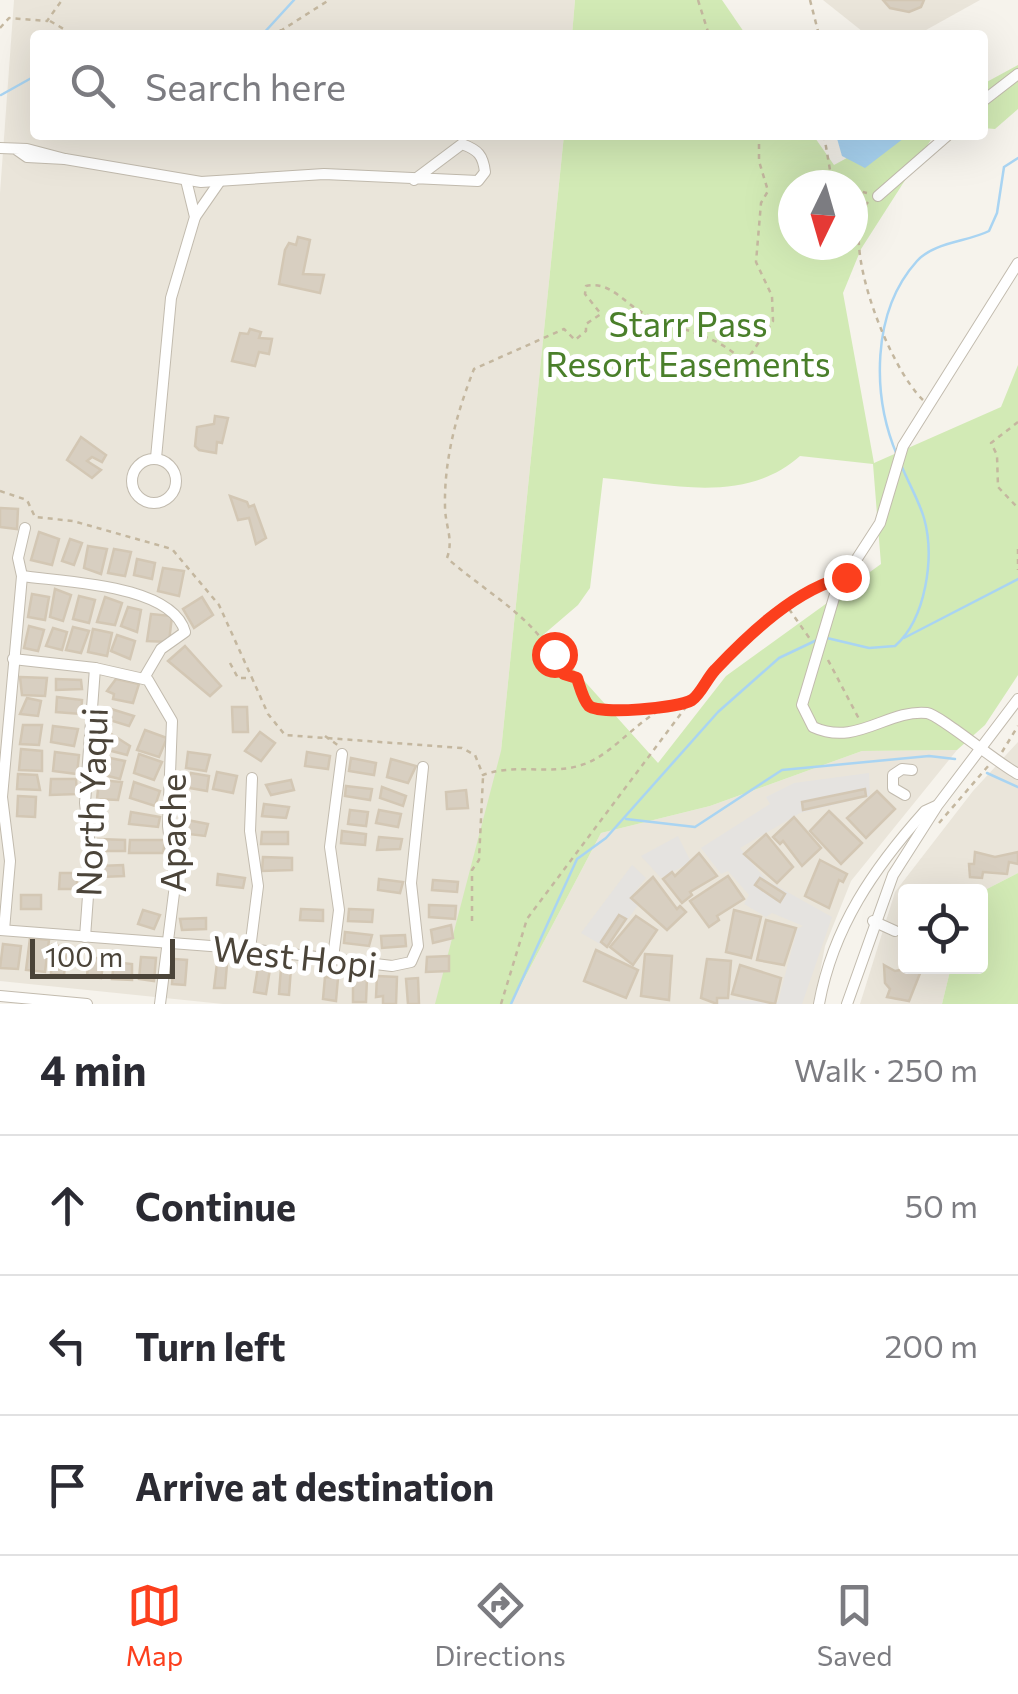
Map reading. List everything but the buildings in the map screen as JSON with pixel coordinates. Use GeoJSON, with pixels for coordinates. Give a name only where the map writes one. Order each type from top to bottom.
{"type":"FeatureCollection","features":[{"type":"Feature","properties":{"kind":"street"},"geometry":{"type":"LineString","coordinates":[[988,98],[1018,74]]}},
{"type":"Feature","properties":{"kind":"street"},"geometry":{"type":"LineString","coordinates":[[878,196],[942,140]]}},
{"type":"Feature","properties":{"kind":"street"},"geometry":{"type":"LineString","coordinates":[[0,148],[17,150],[26,157],[65,159],[186,180],[220,181],[324,174],[414,180],[478,180],[485,172],[484,159],[462,144],[414,180]]}},
{"type":"Feature","properties":{"kind":"street"},"geometry":{"type":"LineString","coordinates":[[186,180],[195,217]]}},
{"type":"Feature","properties":{"kind":"street"},"geometry":{"type":"LineString","coordinates":[[156,458],[170,298],[195,217],[220,181]]}},
{"type":"Feature","properties":{"kind":"street"},"geometry":{"type":"LineString","coordinates":[[1018,263],[903,446],[880,522],[836,591],[802,706],[813,727],[826,734],[863,730],[923,712],[940,717],[980,752],[1018,774]]}},
{"type":"Feature","properties":{"kind":"street"},"geometry":{"type":"LineString","coordinates":[[156,458],[170,464],[176,486],[168,498],[154,503],[140,499],[132,480],[142,462],[156,458]]}},
{"type":"Feature","properties":{"kind":"street"},"geometry":{"type":"LineString","coordinates":[[2,930],[10,862],[2,798],[22,576],[18,558],[25,528]]}},
{"type":"Feature","properties":{"kind":"street"},"geometry":{"type":"LineString","coordinates":[[13,659],[96,668],[144,678],[161,649],[185,632],[175,613],[146,597],[113,588],[22,576]]}},
{"type":"Feature","properties":{"kind":"street","name":"North Yaqui"},"geometry":{"type":"LineString","coordinates":[[84,937],[91,869],[85,803],[96,668]]}},
{"type":"Feature","properties":{"kind":"street","name":"Apache"},"geometry":{"type":"LineString","coordinates":[[144,678],[172,722],[168,814],[175,884],[160,1004]]}},
{"type":"Feature","properties":{"kind":"street"},"geometry":{"type":"LineString","coordinates":[[847,1004],[873,922],[893,875],[936,806],[1018,699]]}},
{"type":"Feature","properties":{"kind":"street"},"geometry":{"type":"LineString","coordinates":[[333,958],[339,910],[330,847],[343,753]]}},
{"type":"Feature","properties":{"kind":"street","name":"West Hopi"},"geometry":{"type":"LineString","coordinates":[[2,930],[250,949],[392,966],[411,962],[418,946],[411,883],[424,767]]}},
{"type":"Feature","properties":{"kind":"street"},"geometry":{"type":"LineString","coordinates":[[905,795],[893,788],[893,776],[902,768],[912,770]]}},
{"type":"Feature","properties":{"kind":"street"},"geometry":{"type":"LineString","coordinates":[[250,949],[258,886],[250,831],[252,778]]}},
{"type":"Feature","properties":{"kind":"street"},"geometry":{"type":"LineString","coordinates":[[819,1004],[839,938],[876,865],[924,810],[936,806]]}},
{"type":"Feature","properties":{"kind":"street"},"geometry":{"type":"LineString","coordinates":[[873,922],[896,930]]}},
{"type":"Feature","properties":{"kind":"street"},"geometry":{"type":"LineString","coordinates":[[0,996],[86,1004]]}},
{"type":"Feature","properties":{"kind":"path"},"geometry":{"type":"LineString","coordinates":[[49,20],[62,0]]}},
{"type":"Feature","properties":{"kind":"path"},"geometry":{"type":"LineString","coordinates":[[282,30],[330,0]]}},
{"type":"Feature","properties":{"kind":"path"},"geometry":{"type":"LineString","coordinates":[[698,0],[708,30]]}},
{"type":"Feature","properties":{"kind":"path"},"geometry":{"type":"LineString","coordinates":[[810,0],[817,30]]}},
{"type":"Feature","properties":{"kind":"path"},"geometry":{"type":"LineString","coordinates":[[0,28],[9,18],[49,20],[66,30]]}},
{"type":"Feature","properties":{"kind":"path"},"geometry":{"type":"LineString","coordinates":[[660,712],[634,706],[599,712],[586,704],[577,678],[564,674],[554,654],[519,612],[488,586],[477,585],[448,558],[453,543],[445,505],[451,442],[474,369],[564,330],[575,340],[586,331],[586,324],[602,314],[585,294],[586,286],[596,284],[646,315],[678,324],[731,349],[745,363],[773,320],[772,296],[756,262],[761,204],[768,191],[759,161],[759,140]]}},
{"type":"Feature","properties":{"kind":"path"},"geometry":{"type":"LineString","coordinates":[[825,140],[830,170]]}},
{"type":"Feature","properties":{"kind":"path"},"geometry":{"type":"LineString","coordinates":[[868,194],[878,196]]}},
{"type":"Feature","properties":{"kind":"path"},"geometry":{"type":"LineString","coordinates":[[878,196],[860,213],[858,263],[871,306],[900,368],[912,389],[930,405]]}},
{"type":"Feature","properties":{"kind":"path"},"geometry":{"type":"LineString","coordinates":[[1018,422],[998,433],[991,443],[998,487],[1018,508]]}},
{"type":"Feature","properties":{"kind":"path"},"geometry":{"type":"LineString","coordinates":[[0,491],[28,500],[35,517],[74,520],[172,549],[220,606],[268,714],[284,735],[462,748],[475,755],[484,776],[479,860],[472,870],[472,921]]}},
{"type":"Feature","properties":{"kind":"path"},"geometry":{"type":"LineString","coordinates":[[1018,549],[1018,570]]}},
{"type":"Feature","properties":{"kind":"path"},"geometry":{"type":"LineString","coordinates":[[500,1004],[536,906],[692,700],[741,642],[820,586],[846,577]]}},
{"type":"Feature","properties":{"kind":"path"},"geometry":{"type":"LineString","coordinates":[[788,608],[803,633],[820,646],[849,693],[863,730]]}},
{"type":"Feature","properties":{"kind":"path"},"geometry":{"type":"LineString","coordinates":[[230,663],[238,678],[252,678]]}},
{"type":"Feature","properties":{"kind":"path"},"geometry":{"type":"LineString","coordinates":[[484,776],[507,767],[572,768],[598,758],[660,712],[692,700]]}},
{"type":"Feature","properties":{"kind":"path"},"geometry":{"type":"LineString","coordinates":[[1002,753],[1018,726]]}},
{"type":"Feature","properties":{"kind":"path"},"geometry":{"type":"LineString","coordinates":[[324,735],[343,753]]}},
{"type":"Feature","properties":{"kind":"shaded area"},"geometry":{"type":"Polygon","coordinates":[[[14,0],[575,0],[572,30],[30,30],[30,140],[563,140],[501,751],[500,834],[439,1004],[223,1004],[0,981],[0,193],[14,0]]]}},
{"type":"Feature","properties":{"kind":"shaded area"},"geometry":{"type":"Polygon","coordinates":[[[823,0],[980,0],[926,30],[861,30],[823,0]]]}},
{"type":"Feature","properties":{"kind":"shaded area"},"geometry":{"type":"Polygon","coordinates":[[[1018,742],[1018,873],[988,888],[988,884],[901,884],[973,791],[1018,742]]]}},
{"type":"Feature","properties":{"kind":"shaded area"},"geometry":{"type":"Polygon","coordinates":[[[957,750],[851,881],[825,946],[814,1004],[511,1004],[601,833],[710,806],[862,751],[957,750]]]}},
{"type":"Feature","properties":{"kind":"shaded area"},"geometry":{"type":"Polygon","coordinates":[[[869,773],[870,796],[800,813],[740,848],[766,880],[832,917],[802,1004],[718,1004],[719,999],[778,1002],[797,929],[803,926],[772,913],[766,917],[744,904],[749,895],[728,871],[721,874],[701,848],[770,804],[766,797],[794,783],[869,773]]]}},
{"type":"Feature","properties":{"kind":"shaded area"},"geometry":{"type":"Polygon","coordinates":[[[678,836],[691,862],[661,878],[641,856],[678,836]]]}},
{"type":"Feature","properties":{"kind":"shaded area"},"geometry":{"type":"Polygon","coordinates":[[[632,865],[646,878],[630,898],[638,905],[607,948],[581,933],[632,865]]]}},
{"type":"Feature","properties":{"kind":"shaded area"},"geometry":{"type":"Polygon","coordinates":[[[898,888],[898,974],[949,974],[942,1004],[860,1004],[898,888]]]}},
{"type":"Feature","properties":{"kind":"green space"},"geometry":{"type":"Polygon","coordinates":[[[575,0],[722,0],[743,30],[572,30],[575,0]]]}},
{"type":"Feature","properties":{"kind":"green space"},"geometry":{"type":"Polygon","coordinates":[[[1018,65],[1018,109],[995,129],[988,128],[988,81],[1018,65]]]}},
{"type":"Feature","properties":{"kind":"green space","name":"Starr Pass Resort Easements"},"geometry":{"type":"Polygon","coordinates":[[[563,140],[816,140],[834,165],[880,140],[931,140],[868,238],[868,170],[778,170],[778,260],[856,260],[843,293],[874,463],[1001,407],[1018,365],[1018,675],[985,725],[957,750],[862,751],[710,806],[601,833],[511,1004],[435,1004],[501,751],[563,140]],[[800,456],[755,481],[706,488],[603,478],[590,588],[578,605],[543,635],[658,763],[726,676],[881,564],[873,464],[800,456]]]}},
{"type":"Feature","properties":{"kind":"green space"},"geometry":{"type":"Polygon","coordinates":[[[1018,873],[1018,1004],[942,1004],[949,974],[988,974],[988,888],[1018,873]]]}},
{"type":"Feature","properties":{"kind":"water"},"geometry":{"type":"Polygon","coordinates":[[[837,140],[901,140],[865,168],[842,156],[837,140]]]}},
{"type":"Feature","properties":{"kind":"waterway"},"geometry":{"type":"LineString","coordinates":[[267,30],[294,0]]}},
{"type":"Feature","properties":{"kind":"waterway"},"geometry":{"type":"LineString","coordinates":[[1,95],[30,79]]}},
{"type":"Feature","properties":{"kind":"waterway"},"geometry":{"type":"LineString","coordinates":[[897,455],[880,381],[880,355],[891,305],[902,282],[924,255],[989,231],[997,213],[1004,167],[1018,158]]}},
{"type":"Feature","properties":{"kind":"waterway"},"geometry":{"type":"LineString","coordinates":[[827,638],[869,648],[895,646],[914,620],[928,569],[927,534],[922,512],[902,467]]}},
{"type":"Feature","properties":{"kind":"waterway"},"geometry":{"type":"LineString","coordinates":[[904,638],[1018,579]]}},
{"type":"Feature","properties":{"kind":"waterway"},"geometry":{"type":"LineString","coordinates":[[511,1004],[577,859],[606,838],[718,712],[779,658],[819,639]]}},
{"type":"Feature","properties":{"kind":"waterway"},"geometry":{"type":"LineString","coordinates":[[626,819],[695,827],[782,770],[929,756],[955,759]]}},
{"type":"Feature","properties":{"kind":"waterway"},"geometry":{"type":"LineString","coordinates":[[987,773],[1018,787]]}},
{"type":"Feature","properties":{"kind":"route"},"geometry":{"type":"LineString","coordinates":[[554,654],[564,674],[577,678],[586,704],[599,712],[634,706],[660,712],[683,700],[692,700],[741,642],[820,586],[846,577]]}}]}
